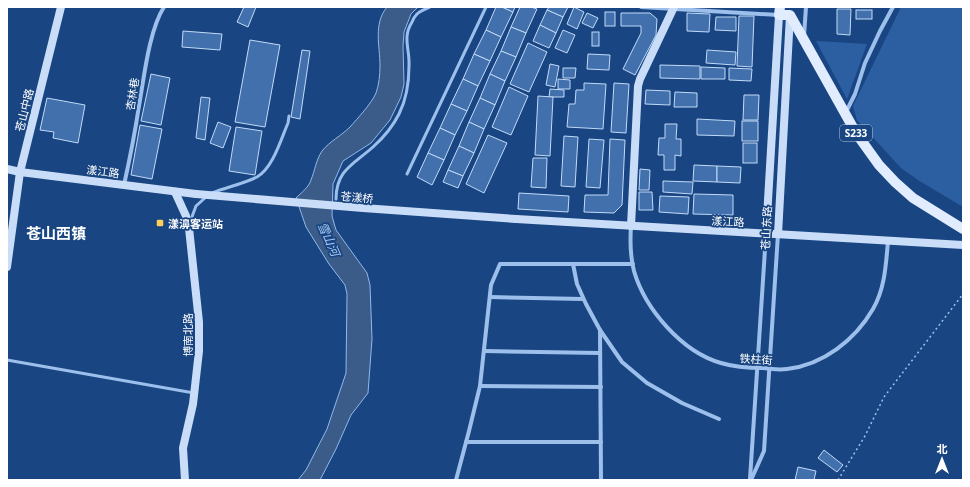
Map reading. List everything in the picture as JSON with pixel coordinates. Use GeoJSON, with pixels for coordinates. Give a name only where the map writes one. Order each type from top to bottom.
{"type":"FeatureCollection","features":[{"type":"Feature","properties":{"kind":"main road","name":"苍山中路"},"geometry":{"type":"LineString","coordinates":[[7,267],[20,172],[61,7]]}},
{"type":"Feature","properties":{"kind":"main road"},"geometry":{"type":"LineString","coordinates":[[631,226],[638,86],[674,8]]}},
{"type":"Feature","properties":{"kind":"main road"},"geometry":{"type":"LineString","coordinates":[[780,11],[790,11]]}},
{"type":"Feature","properties":{"kind":"main road","name":"苍山东路"},"geometry":{"type":"LineString","coordinates":[[766,234],[780,11]]}},
{"type":"Feature","properties":{"kind":"main road","name":"S233"},"geometry":{"type":"LineString","coordinates":[[790,11],[804,40],[867,150],[894,182],[918,201],[963,229]]}},
{"type":"Feature","properties":{"kind":"main road","name":"苍山东路"},"geometry":{"type":"LineString","coordinates":[[778,234],[790,11]]}},
{"type":"Feature","properties":{"kind":"main road","name":"漾江路"},"geometry":{"type":"LineString","coordinates":[[7,169],[20,172],[196,194]]}},
{"type":"Feature","properties":{"kind":"main road","name":"博南北路"},"geometry":{"type":"LineString","coordinates":[[175,192],[186,216],[188,225],[199,322],[199,351],[195,393],[183,448],[185,480]]}},
{"type":"Feature","properties":{"kind":"main road","name":"苍漾桥"},"geometry":{"type":"LineString","coordinates":[[196,194],[516,219]]}},
{"type":"Feature","properties":{"kind":"main road","name":"漾江路"},"geometry":{"type":"LineString","coordinates":[[516,219],[963,246]]}},
{"type":"Feature","properties":{"kind":"street","name":"杏林巷"},"geometry":{"type":"LineString","coordinates":[[124,185],[133,142],[146,61],[156,23],[164,7]]}},
{"type":"Feature","properties":{"kind":"street"},"geometry":{"type":"LineString","coordinates":[[641,7],[780,11]]}},
{"type":"Feature","properties":{"kind":"street"},"geometry":{"type":"LineString","coordinates":[[804,40],[806,7]]}},
{"type":"Feature","properties":{"kind":"street"},"geometry":{"type":"LineString","coordinates":[[845,114],[855,94],[865,63],[893,7]]}},
{"type":"Feature","properties":{"kind":"street","name":"铁柱街"},"geometry":{"type":"LineString","coordinates":[[631,226],[630,242],[638,284],[647,300],[669,330],[682,342],[700,354],[719,363],[734,366],[785,370],[813,362],[832,353],[861,327],[873,308],[882,287],[886,268],[888,241]]}},
{"type":"Feature","properties":{"kind":"street","name":"苍山东路"},"geometry":{"type":"LineString","coordinates":[[751,480],[766,234]]}},
{"type":"Feature","properties":{"kind":"street","name":"苍山东路"},"geometry":{"type":"LineString","coordinates":[[751,480],[764,451],[778,234]]}},
{"type":"Feature","properties":{"kind":"street"},"geometry":{"type":"LineString","coordinates":[[456,480],[480,386],[491,285],[500,264],[633,264]]}},
{"type":"Feature","properties":{"kind":"street"},"geometry":{"type":"LineString","coordinates":[[573,264],[577,284],[583,299],[600,330],[622,362],[647,383],[682,403],[720,419]]}},
{"type":"Feature","properties":{"kind":"street"},"geometry":{"type":"LineString","coordinates":[[490,297],[583,299]]}},
{"type":"Feature","properties":{"kind":"street"},"geometry":{"type":"LineString","coordinates":[[600,330],[601,480]]}},
{"type":"Feature","properties":{"kind":"street"},"geometry":{"type":"LineString","coordinates":[[484,351],[600,353]]}},
{"type":"Feature","properties":{"kind":"street"},"geometry":{"type":"LineString","coordinates":[[480,386],[600,387]]}},
{"type":"Feature","properties":{"kind":"street"},"geometry":{"type":"LineString","coordinates":[[466,442],[601,442]]}},
{"type":"Feature","properties":{"kind":"lane"},"geometry":{"type":"LineString","coordinates":[[336,199],[336,190],[339,181],[346,169],[373,147],[388,131],[399,114],[406,92],[409,72],[406,42],[408,28],[416,14],[430,7]]}},
{"type":"Feature","properties":{"kind":"lane"},"geometry":{"type":"LineString","coordinates":[[407,174],[486,7]]}},
{"type":"Feature","properties":{"kind":"lane"},"geometry":{"type":"LineString","coordinates":[[188,225],[196,206],[202,199],[213,192],[258,176],[264,171],[271,162],[288,123],[289,116]]}},
{"type":"Feature","properties":{"kind":"lane"},"geometry":{"type":"LineString","coordinates":[[7,360],[195,393]]}},
{"type":"Feature","properties":{"kind":"path"},"geometry":{"type":"LineString","coordinates":[[838,480],[865,436],[884,397],[963,294]]}},
{"type":"Feature","properties":{"kind":"shaded area"},"geometry":{"type":"Polygon","coordinates":[[[901,7],[963,7],[963,207],[901,168],[857,120],[853,106],[901,7]]]}},
{"type":"Feature","properties":{"kind":"shaded area"},"geometry":{"type":"Polygon","coordinates":[[[816,41],[867,44],[847,99],[816,41]]]}},
{"type":"Feature","properties":{"kind":"water","name":"雪山河"},"geometry":{"type":"Polygon","coordinates":[[[387,7],[418,7],[411,14],[404,32],[404,84],[401,97],[390,120],[371,143],[343,161],[333,184],[332,216],[336,230],[367,273],[370,285],[372,339],[368,393],[351,415],[320,480],[298,480],[306,470],[327,429],[346,373],[347,294],[345,285],[329,264],[306,227],[296,198],[309,185],[322,151],[328,144],[350,127],[368,106],[376,93],[379,83],[380,69],[378,35],[380,21],[387,7]]]}},
{"type":"Feature","properties":{"kind":"building"},"geometry":{"type":"Polygon","coordinates":[[[244,7],[256,7],[248,27],[237,22],[244,7]]]}},
{"type":"Feature","properties":{"kind":"building"},"geometry":{"type":"Polygon","coordinates":[[[496,7],[502,7],[513,12],[501,37],[486,30],[496,7]]]}},
{"type":"Feature","properties":{"kind":"building"},"geometry":{"type":"Polygon","coordinates":[[[502,7],[515,7],[513,12],[502,7]]]}},
{"type":"Feature","properties":{"kind":"building"},"geometry":{"type":"Polygon","coordinates":[[[520,7],[531,7],[537,9],[526,33],[511,27],[520,7]]]}},
{"type":"Feature","properties":{"kind":"building"},"geometry":{"type":"Polygon","coordinates":[[[549,7],[568,7],[563,17],[547,10],[549,7]]]}},
{"type":"Feature","properties":{"kind":"building"},"geometry":{"type":"Polygon","coordinates":[[[574,7],[584,12],[577,29],[567,24],[574,7]]]}},
{"type":"Feature","properties":{"kind":"building"},"geometry":{"type":"Polygon","coordinates":[[[837,9],[851,9],[850,35],[837,34],[837,9]]]}},
{"type":"Feature","properties":{"kind":"building"},"geometry":{"type":"Polygon","coordinates":[[[547,10],[563,17],[556,33],[540,25],[547,10]]]}},
{"type":"Feature","properties":{"kind":"building"},"geometry":{"type":"Polygon","coordinates":[[[856,10],[872,10],[872,19],[856,19],[856,10]]]}},
{"type":"Feature","properties":{"kind":"building"},"geometry":{"type":"Polygon","coordinates":[[[605,12],[615,12],[615,26],[605,26],[605,12]]]}},
{"type":"Feature","properties":{"kind":"building"},"geometry":{"type":"Polygon","coordinates":[[[587,13],[598,18],[593,28],[582,23],[587,13]]]}},
{"type":"Feature","properties":{"kind":"building"},"geometry":{"type":"Polygon","coordinates":[[[621,13],[650,13],[657,19],[656,35],[635,75],[623,69],[641,33],[641,26],[621,26],[621,13]]]}},
{"type":"Feature","properties":{"kind":"building"},"geometry":{"type":"Polygon","coordinates":[[[687,13],[710,14],[709,32],[687,31],[687,13]]]}},
{"type":"Feature","properties":{"kind":"building"},"geometry":{"type":"Polygon","coordinates":[[[739,16],[754,16],[752,67],[737,66],[739,16]]]}},
{"type":"Feature","properties":{"kind":"building"},"geometry":{"type":"Polygon","coordinates":[[[716,17],[736,17],[736,31],[715,30],[716,17]]]}},
{"type":"Feature","properties":{"kind":"building"},"geometry":{"type":"Polygon","coordinates":[[[540,25],[556,33],[549,48],[533,41],[540,25]]]}},
{"type":"Feature","properties":{"kind":"building"},"geometry":{"type":"Polygon","coordinates":[[[511,27],[526,33],[516,57],[501,51],[511,27]]]}},
{"type":"Feature","properties":{"kind":"building"},"geometry":{"type":"Polygon","coordinates":[[[486,30],[501,37],[490,61],[474,54],[486,30]]]}},
{"type":"Feature","properties":{"kind":"building"},"geometry":{"type":"Polygon","coordinates":[[[563,30],[575,35],[567,53],[555,48],[563,30]]]}},
{"type":"Feature","properties":{"kind":"building"},"geometry":{"type":"Polygon","coordinates":[[[183,31],[222,34],[220,50],[182,47],[183,31]]]}},
{"type":"Feature","properties":{"kind":"building"},"geometry":{"type":"Polygon","coordinates":[[[592,32],[599,32],[599,46],[592,46],[592,32]]]}},
{"type":"Feature","properties":{"kind":"building"},"geometry":{"type":"Polygon","coordinates":[[[250,40],[280,45],[265,127],[235,122],[250,40]]]}},
{"type":"Feature","properties":{"kind":"building"},"geometry":{"type":"Polygon","coordinates":[[[528,43],[547,52],[529,92],[510,84],[528,43]]]}},
{"type":"Feature","properties":{"kind":"building"},"geometry":{"type":"Polygon","coordinates":[[[302,50],[310,51],[300,119],[291,117],[302,50]]]}},
{"type":"Feature","properties":{"kind":"building"},"geometry":{"type":"Polygon","coordinates":[[[707,50],[736,52],[735,65],[706,63],[707,50]]]}},
{"type":"Feature","properties":{"kind":"building"},"geometry":{"type":"Polygon","coordinates":[[[501,51],[516,57],[505,81],[490,74],[501,51]]]}},
{"type":"Feature","properties":{"kind":"building"},"geometry":{"type":"Polygon","coordinates":[[[474,54],[490,61],[478,86],[463,79],[474,54]]]}},
{"type":"Feature","properties":{"kind":"building"},"geometry":{"type":"Polygon","coordinates":[[[588,54],[610,55],[609,70],[587,69],[588,54]]]}},
{"type":"Feature","properties":{"kind":"building"},"geometry":{"type":"Polygon","coordinates":[[[550,64],[559,66],[555,87],[546,85],[550,64]]]}},
{"type":"Feature","properties":{"kind":"building"},"geometry":{"type":"Polygon","coordinates":[[[660,65],[700,66],[700,79],[660,78],[660,65]]]}},
{"type":"Feature","properties":{"kind":"building"},"geometry":{"type":"Polygon","coordinates":[[[701,67],[725,68],[725,79],[701,79],[701,67]]]}},
{"type":"Feature","properties":{"kind":"building"},"geometry":{"type":"Polygon","coordinates":[[[563,68],[576,68],[575,78],[563,78],[563,68]]]}},
{"type":"Feature","properties":{"kind":"building"},"geometry":{"type":"Polygon","coordinates":[[[729,68],[752,69],[751,81],[729,80],[729,68]]]}},
{"type":"Feature","properties":{"kind":"building"},"geometry":{"type":"Polygon","coordinates":[[[151,74],[170,78],[161,125],[141,121],[151,74]]]}},
{"type":"Feature","properties":{"kind":"building"},"geometry":{"type":"Polygon","coordinates":[[[490,74],[505,81],[495,105],[480,98],[490,74]]]}},
{"type":"Feature","properties":{"kind":"building"},"geometry":{"type":"Polygon","coordinates":[[[463,79],[478,86],[467,111],[451,104],[463,79]]]}},
{"type":"Feature","properties":{"kind":"building"},"geometry":{"type":"Polygon","coordinates":[[[558,79],[570,80],[570,89],[558,89],[558,79]]]}},
{"type":"Feature","properties":{"kind":"building"},"geometry":{"type":"Polygon","coordinates":[[[584,83],[606,84],[603,129],[567,127],[569,104],[575,104],[576,90],[584,90],[584,83]]]}},
{"type":"Feature","properties":{"kind":"building"},"geometry":{"type":"Polygon","coordinates":[[[614,83],[629,84],[626,133],[611,132],[614,83]]]}},
{"type":"Feature","properties":{"kind":"building"},"geometry":{"type":"Polygon","coordinates":[[[509,87],[528,96],[511,135],[492,127],[509,87]]]}},
{"type":"Feature","properties":{"kind":"building"},"geometry":{"type":"Polygon","coordinates":[[[550,89],[564,90],[564,97],[549,97],[550,89]]]}},
{"type":"Feature","properties":{"kind":"building"},"geometry":{"type":"Polygon","coordinates":[[[646,90],[670,91],[670,105],[645,104],[646,90]]]}},
{"type":"Feature","properties":{"kind":"building"},"geometry":{"type":"Polygon","coordinates":[[[675,92],[697,93],[697,107],[674,107],[675,92]]]}},
{"type":"Feature","properties":{"kind":"building"},"geometry":{"type":"Polygon","coordinates":[[[744,95],[759,95],[758,120],[743,120],[744,95]]]}},
{"type":"Feature","properties":{"kind":"building"},"geometry":{"type":"Polygon","coordinates":[[[538,96],[553,97],[550,156],[535,155],[538,96]]]}},
{"type":"Feature","properties":{"kind":"building"},"geometry":{"type":"Polygon","coordinates":[[[201,97],[210,98],[205,140],[196,138],[201,97]]]}},
{"type":"Feature","properties":{"kind":"building"},"geometry":{"type":"Polygon","coordinates":[[[47,98],[85,105],[78,143],[53,138],[54,132],[40,130],[47,98]]]}},
{"type":"Feature","properties":{"kind":"building"},"geometry":{"type":"Polygon","coordinates":[[[480,98],[495,105],[484,129],[469,122],[480,98]]]}},
{"type":"Feature","properties":{"kind":"building"},"geometry":{"type":"Polygon","coordinates":[[[451,104],[467,111],[455,135],[440,128],[451,104]]]}},
{"type":"Feature","properties":{"kind":"building"},"geometry":{"type":"Polygon","coordinates":[[[697,119],[735,121],[734,136],[697,135],[697,119]]]}},
{"type":"Feature","properties":{"kind":"building"},"geometry":{"type":"Polygon","coordinates":[[[742,121],[758,121],[758,141],[742,141],[742,121]]]}},
{"type":"Feature","properties":{"kind":"building"},"geometry":{"type":"Polygon","coordinates":[[[218,122],[231,127],[223,148],[210,143],[218,122]]]}},
{"type":"Feature","properties":{"kind":"building"},"geometry":{"type":"Polygon","coordinates":[[[469,122],[484,129],[474,153],[459,146],[469,122]]]}},
{"type":"Feature","properties":{"kind":"building"},"geometry":{"type":"Polygon","coordinates":[[[665,124],[677,124],[676,139],[681,139],[681,156],[675,155],[675,170],[664,170],[664,155],[658,155],[659,138],[665,138],[665,124]]]}},
{"type":"Feature","properties":{"kind":"building"},"geometry":{"type":"Polygon","coordinates":[[[140,125],[162,129],[152,179],[131,175],[140,125]]]}},
{"type":"Feature","properties":{"kind":"building"},"geometry":{"type":"Polygon","coordinates":[[[236,127],[262,131],[255,175],[229,171],[236,127]]]}},
{"type":"Feature","properties":{"kind":"building"},"geometry":{"type":"Polygon","coordinates":[[[440,128],[455,135],[444,160],[428,153],[440,128]]]}},
{"type":"Feature","properties":{"kind":"building"},"geometry":{"type":"Polygon","coordinates":[[[488,135],[507,143],[484,193],[466,184],[488,135]]]}},
{"type":"Feature","properties":{"kind":"building"},"geometry":{"type":"Polygon","coordinates":[[[564,136],[578,137],[575,187],[561,186],[564,136]]]}},
{"type":"Feature","properties":{"kind":"building"},"geometry":{"type":"Polygon","coordinates":[[[589,139],[604,140],[600,188],[586,187],[589,139]]]}},
{"type":"Feature","properties":{"kind":"building"},"geometry":{"type":"Polygon","coordinates":[[[610,139],[625,140],[622,205],[614,213],[584,212],[585,195],[608,195],[610,139]]]}},
{"type":"Feature","properties":{"kind":"building"},"geometry":{"type":"Polygon","coordinates":[[[743,143],[757,143],[757,163],[743,163],[743,143]]]}},
{"type":"Feature","properties":{"kind":"building"},"geometry":{"type":"Polygon","coordinates":[[[459,146],[474,153],[463,176],[448,170],[459,146]]]}},
{"type":"Feature","properties":{"kind":"building"},"geometry":{"type":"Polygon","coordinates":[[[428,153],[444,160],[432,185],[417,177],[428,153]]]}},
{"type":"Feature","properties":{"kind":"building"},"geometry":{"type":"Polygon","coordinates":[[[533,158],[547,158],[546,188],[531,187],[533,158]]]}},
{"type":"Feature","properties":{"kind":"building"},"geometry":{"type":"Polygon","coordinates":[[[694,165],[717,166],[717,182],[693,181],[694,165]]]}},
{"type":"Feature","properties":{"kind":"building"},"geometry":{"type":"Polygon","coordinates":[[[717,166],[741,167],[740,183],[717,182],[717,166]]]}},
{"type":"Feature","properties":{"kind":"building"},"geometry":{"type":"Polygon","coordinates":[[[640,169],[650,170],[649,190],[639,190],[640,169]]]}},
{"type":"Feature","properties":{"kind":"building"},"geometry":{"type":"Polygon","coordinates":[[[448,170],[463,176],[458,188],[443,182],[448,170]]]}},
{"type":"Feature","properties":{"kind":"building"},"geometry":{"type":"Polygon","coordinates":[[[663,181],[693,182],[692,194],[663,192],[663,181]]]}},
{"type":"Feature","properties":{"kind":"building"},"geometry":{"type":"Polygon","coordinates":[[[639,192],[652,192],[653,210],[639,210],[639,192]]]}},
{"type":"Feature","properties":{"kind":"building"},"geometry":{"type":"Polygon","coordinates":[[[519,193],[569,196],[568,212],[518,209],[519,193]]]}},
{"type":"Feature","properties":{"kind":"building"},"geometry":{"type":"Polygon","coordinates":[[[694,194],[733,195],[733,215],[693,214],[694,194]]]}},
{"type":"Feature","properties":{"kind":"building"},"geometry":{"type":"Polygon","coordinates":[[[660,196],[689,197],[688,214],[659,212],[660,196]]]}},
{"type":"Feature","properties":{"kind":"building"},"geometry":{"type":"Polygon","coordinates":[[[824,450],[843,465],[837,472],[818,458],[824,450]]]}},
{"type":"Feature","properties":{"kind":"building"},"geometry":{"type":"Polygon","coordinates":[[[798,467],[816,471],[814,480],[795,480],[798,467]]]}},
{"type":"Feature","properties":{"kind":"place","name":"漾濞客运站"},"geometry":{"type":"Point","coordinates":[160,223]}},
{"type":"Feature","properties":{"kind":"district","name":"苍山西镇"},"geometry":{"type":"Point","coordinates":[56,233]}}]}
